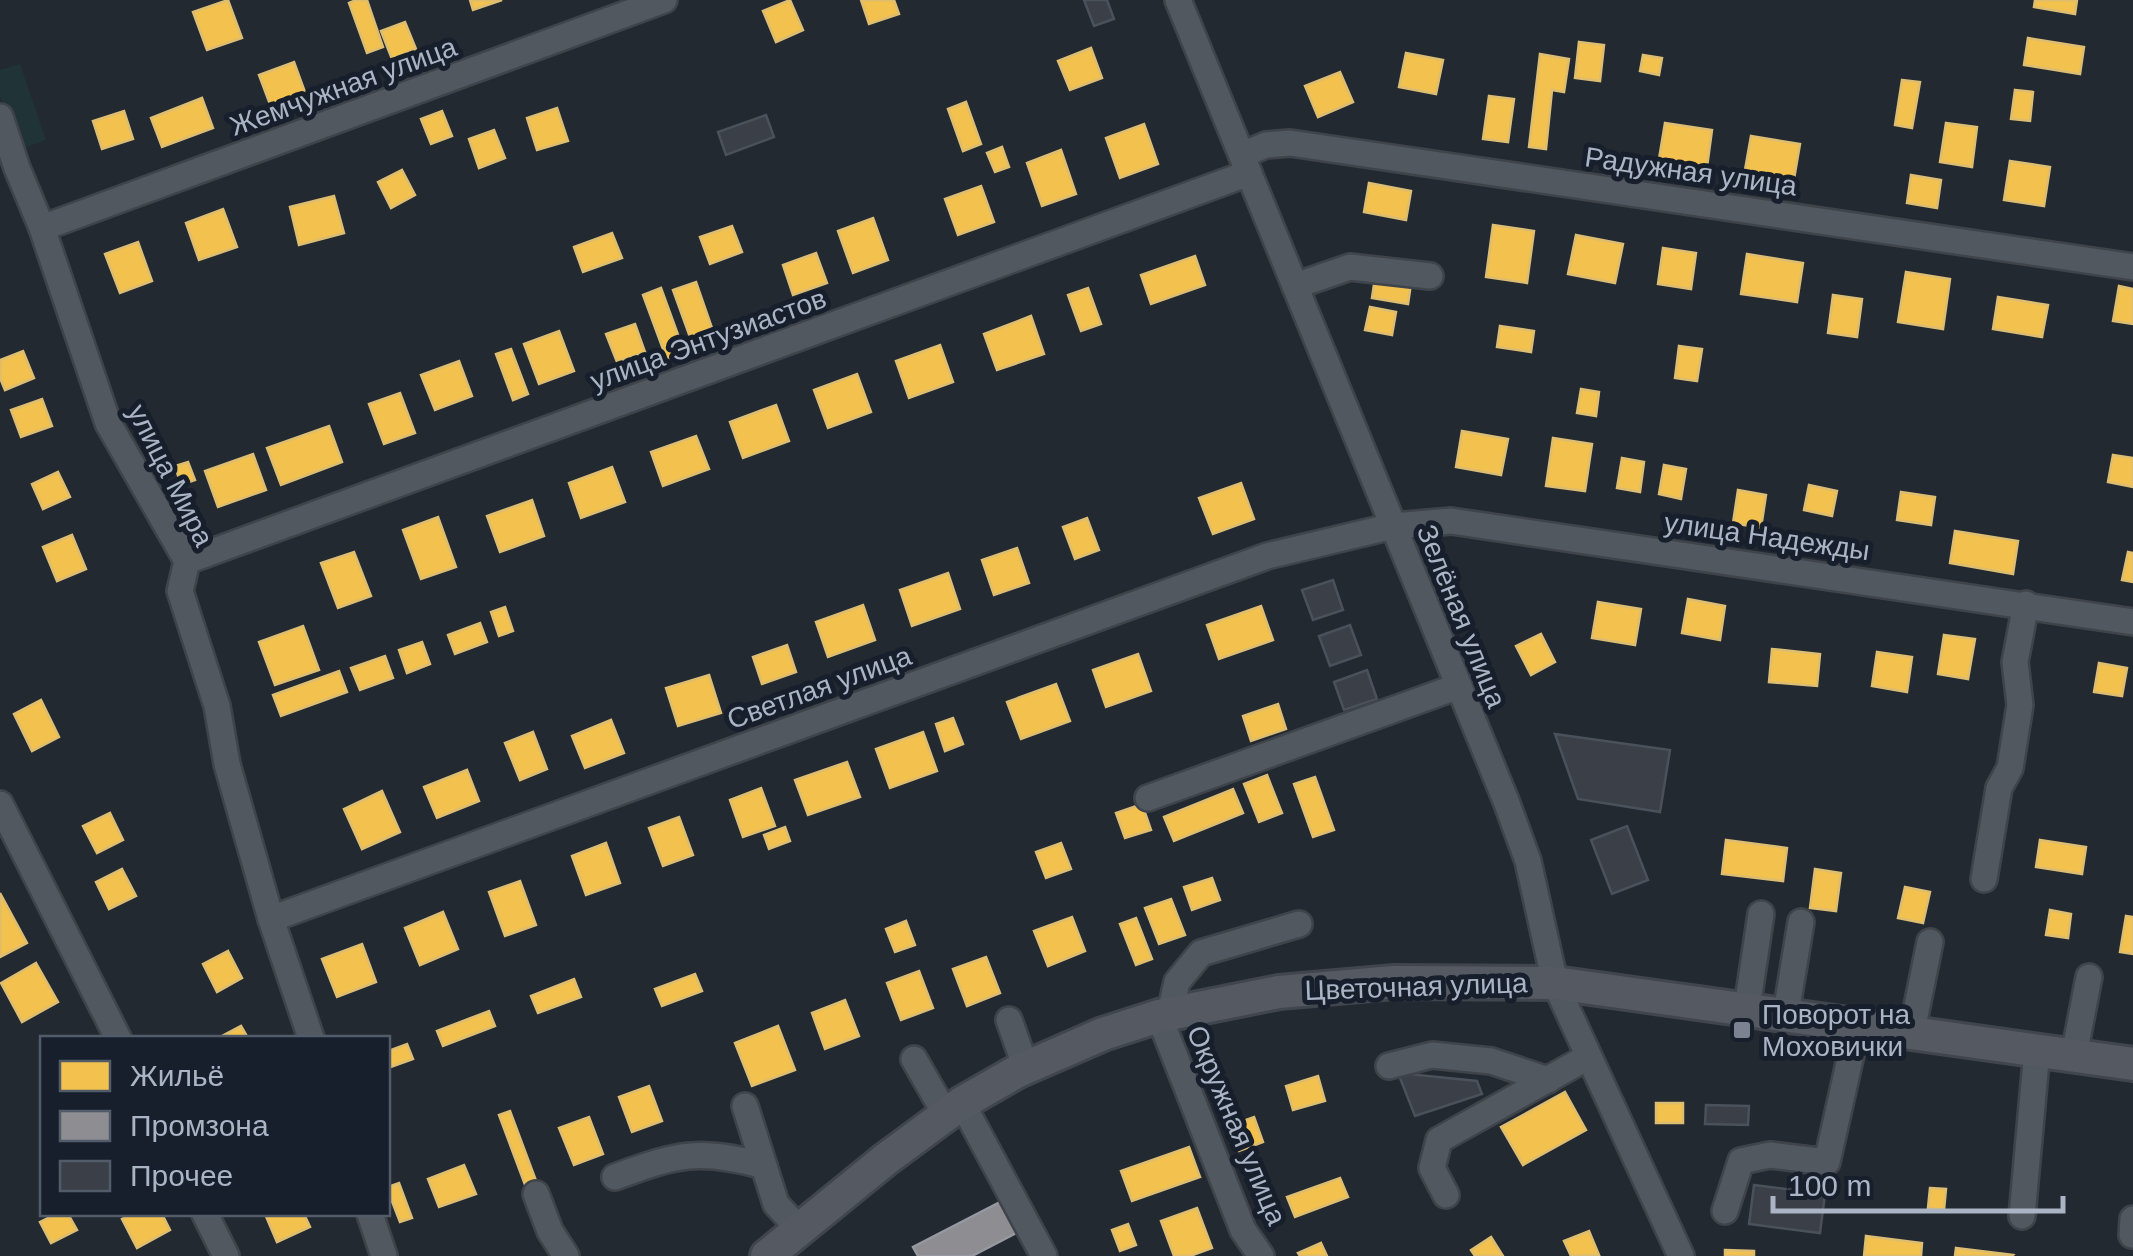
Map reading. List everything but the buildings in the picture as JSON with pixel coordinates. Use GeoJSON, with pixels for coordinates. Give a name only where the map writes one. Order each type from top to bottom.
{"type":"FeatureCollection","features":[{"type":"Feature","properties":{"kind":"main road","name":"Цветочная улица"},"geometry":{"type":"LineString","coordinates":[[786,1246],[954,1109],[1026,1068],[1103,1034],[1165,1014],[1279,992],[1394,982],[1555,982],[2133,1064]]}},
{"type":"Feature","properties":{"kind":"street","name":"Жемчужная улица"},"geometry":{"type":"LineString","coordinates":[[42,228],[664,0]]}},
{"type":"Feature","properties":{"kind":"street","name":"Зелёная улица"},"geometry":{"type":"LineString","coordinates":[[1178,0],[1528,861],[1555,982],[1681,1256]]}},
{"type":"Feature","properties":{"kind":"street","name":"улица Мира"},"geometry":{"type":"LineString","coordinates":[[0,117],[108,423],[187,562],[180,592],[217,706],[227,764],[271,919],[310,1036]]}},
{"type":"Feature","properties":{"kind":"street","name":"Радужная улица"},"geometry":{"type":"LineString","coordinates":[[1246,164],[1266,145],[1290,143],[2133,267]]}},
{"type":"Feature","properties":{"kind":"street","name":"улица Энтузиастов"},"geometry":{"type":"LineString","coordinates":[[187,562],[1246,164]]}},
{"type":"Feature","properties":{"kind":"street"},"geometry":{"type":"LineString","coordinates":[[1295,286],[1350,267],[1430,276]]}},
{"type":"Feature","properties":{"kind":"street","name":"улица Надежды"},"geometry":{"type":"LineString","coordinates":[[1393,526],[1451,521],[2133,622]]}},
{"type":"Feature","properties":{"kind":"street","name":"Светлая улица"},"geometry":{"type":"LineString","coordinates":[[271,919],[1267,556],[1393,526]]}},
{"type":"Feature","properties":{"kind":"street"},"geometry":{"type":"LineString","coordinates":[[1984,879],[1999,788],[2010,768],[2020,705],[2015,662],[2026,604]]}},
{"type":"Feature","properties":{"kind":"street"},"geometry":{"type":"LineString","coordinates":[[1148,798],[1459,686]]}},
{"type":"Feature","properties":{"kind":"street"},"geometry":{"type":"LineString","coordinates":[[0,804],[117,1036]]}},
{"type":"Feature","properties":{"kind":"street"},"geometry":{"type":"LineString","coordinates":[[1747,1008],[1761,914]]}},
{"type":"Feature","properties":{"kind":"street"},"geometry":{"type":"LineString","coordinates":[[1786,1014],[1802,922]]}},
{"type":"Feature","properties":{"kind":"street"},"geometry":{"type":"LineString","coordinates":[[1165,1014],[1177,982],[1202,953],[1299,924]]}},
{"type":"Feature","properties":{"kind":"street"},"geometry":{"type":"LineString","coordinates":[[1912,1031],[1930,942]]}},
{"type":"Feature","properties":{"kind":"street"},"geometry":{"type":"LineString","coordinates":[[2074,1055],[2089,977]]}},
{"type":"Feature","properties":{"kind":"street","name":"Окружная улица"},"geometry":{"type":"LineString","coordinates":[[1165,1014],[1243,1230],[1261,1256]]}},
{"type":"Feature","properties":{"kind":"street"},"geometry":{"type":"LineString","coordinates":[[1010,1020],[1026,1068]]}},
{"type":"Feature","properties":{"kind":"street"},"geometry":{"type":"LineString","coordinates":[[1725,1211],[1741,1162],[1770,1155],[1827,1162],[1858,1023]]}},
{"type":"Feature","properties":{"kind":"street"},"geometry":{"type":"LineString","coordinates":[[2022,1216],[2037,1050]]}},
{"type":"Feature","properties":{"kind":"street"},"geometry":{"type":"LineString","coordinates":[[1389,1066],[1432,1055],[1492,1061],[1548,1080]]}},
{"type":"Feature","properties":{"kind":"street"},"geometry":{"type":"LineString","coordinates":[[1446,1195],[1432,1168],[1439,1140],[1588,1057]]}},
{"type":"Feature","properties":{"kind":"street"},"geometry":{"type":"LineString","coordinates":[[914,1058],[954,1109],[1044,1256]]}},
{"type":"Feature","properties":{"kind":"street"},"geometry":{"type":"LineString","coordinates":[[745,1106],[786,1246]]}},
{"type":"Feature","properties":{"kind":"street"},"geometry":{"type":"LineString","coordinates":[[614,1176],[667,1158],[720,1154],[764,1166]]}},
{"type":"Feature","properties":{"kind":"street"},"geometry":{"type":"LineString","coordinates":[[536,1194],[550,1231],[566,1256]]}},
{"type":"Feature","properties":{"kind":"street"},"geometry":{"type":"LineString","coordinates":[[206,1216],[226,1256]]}},
{"type":"Feature","properties":{"kind":"street"},"geometry":{"type":"LineString","coordinates":[[371,1216],[384,1256]]}},
{"type":"Feature","properties":{"kind":"street"},"geometry":{"type":"LineString","coordinates":[[2132,1235],[2133,1219]]}},
{"type":"Feature","properties":{"kind":"green space"},"geometry":{"type":"Polygon","coordinates":[[[20,64],[46,140],[19,150],[0,96],[0,70],[20,64]]]}},
{"type":"Feature","properties":{"kind":"place","name":"Поворот на Моховички"},"geometry":{"type":"Point","coordinates":[1742,1030]}}]}
